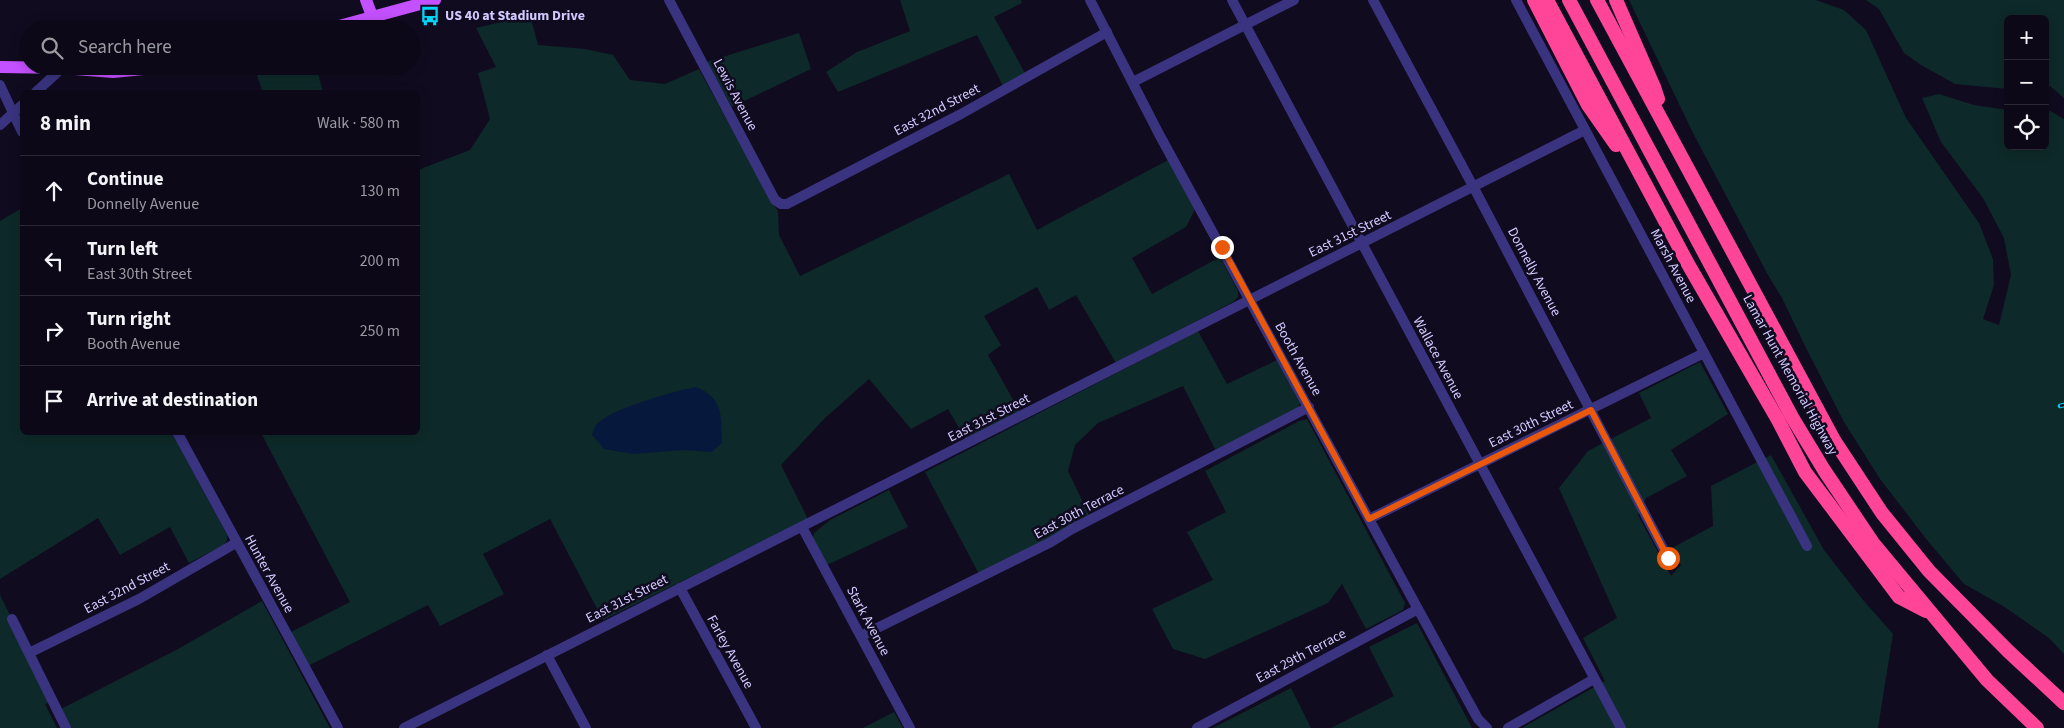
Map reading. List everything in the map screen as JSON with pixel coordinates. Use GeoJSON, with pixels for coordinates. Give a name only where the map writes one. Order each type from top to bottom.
{"type":"FeatureCollection","features":[{"type":"Feature","properties":{"kind":"highway"},"geometry":{"type":"LineString","coordinates":[[1534,0],[1588,105],[1618,147],[1635,165]]}},
{"type":"Feature","properties":{"kind":"highway"},"geometry":{"type":"LineString","coordinates":[[1547,0],[1688,264],[1778,420],[1805,472],[1899,597],[1931,614]]}},
{"type":"Feature","properties":{"kind":"highway","name":"Lamar Hunt Memorial Highway"},"geometry":{"type":"LineString","coordinates":[[1569,0],[1792,417],[1824,470],[1874,543],[1931,614],[1987,680],[2037,728]]}},
{"type":"Feature","properties":{"kind":"highway","name":"Lamar Hunt Memorial Highway"},"geometry":{"type":"LineString","coordinates":[[1597,0],[1834,440],[1882,513],[1929,571],[2008,651],[2064,703]]}},
{"type":"Feature","properties":{"kind":"highway"},"geometry":{"type":"LineString","coordinates":[[1616,0],[1654,87],[1664,124]]}},
{"type":"Feature","properties":{"kind":"main road"},"geometry":{"type":"LineString","coordinates":[[366,0],[372,16]]}},
{"type":"Feature","properties":{"kind":"main road"},"geometry":{"type":"LineString","coordinates":[[358,20],[435,0]]}},
{"type":"Feature","properties":{"kind":"main road"},"geometry":{"type":"LineString","coordinates":[[0,67],[20,67]]}},
{"type":"Feature","properties":{"kind":"street","name":"Lewis Avenue"},"geometry":{"type":"LineString","coordinates":[[669,0],[777,202]]}},
{"type":"Feature","properties":{"kind":"street","name":"Booth Avenue"},"geometry":{"type":"LineString","coordinates":[[1090,0],[1369,519],[1478,719],[1486,728]]}},
{"type":"Feature","properties":{"kind":"street","name":"Wallace Avenue"},"geometry":{"type":"LineString","coordinates":[[1232,0],[1621,728]]}},
{"type":"Feature","properties":{"kind":"street"},"geometry":{"type":"LineString","coordinates":[[1133,82],[1294,0]]}},
{"type":"Feature","properties":{"kind":"street","name":"Donnelly Avenue"},"geometry":{"type":"LineString","coordinates":[[1373,0],[1668,558]]}},
{"type":"Feature","properties":{"kind":"street","name":"Marsh Avenue"},"geometry":{"type":"LineString","coordinates":[[1516,0],[1807,546]]}},
{"type":"Feature","properties":{"kind":"street","name":"East 32nd Street"},"geometry":{"type":"LineString","coordinates":[[777,202],[787,204],[961,114],[1107,32]]}},
{"type":"Feature","properties":{"kind":"street"},"geometry":{"type":"LineString","coordinates":[[38,90],[54,75]]}},
{"type":"Feature","properties":{"kind":"street"},"geometry":{"type":"LineString","coordinates":[[0,85],[20,128]]}},
{"type":"Feature","properties":{"kind":"street"},"geometry":{"type":"LineString","coordinates":[[0,125],[20,107]]}},
{"type":"Feature","properties":{"kind":"street","name":"East 31st Street"},"geometry":{"type":"LineString","coordinates":[[404,728],[1250,299],[1474,188],[1585,130]]}},
{"type":"Feature","properties":{"kind":"street","name":"East 30th Street"},"geometry":{"type":"LineString","coordinates":[[1369,519],[1704,353]]}},
{"type":"Feature","properties":{"kind":"street","name":"East 30th Terrace"},"geometry":{"type":"LineString","coordinates":[[861,636],[1051,542],[1072,529],[1309,407]]}},
{"type":"Feature","properties":{"kind":"street","name":"Hunter Avenue"},"geometry":{"type":"LineString","coordinates":[[179,435],[338,728]]}},
{"type":"Feature","properties":{"kind":"street","name":"Stark Avenue"},"geometry":{"type":"LineString","coordinates":[[802,527],[910,728]]}},
{"type":"Feature","properties":{"kind":"street","name":"East 32nd Street"},"geometry":{"type":"LineString","coordinates":[[30,653],[139,598],[236,543]]}},
{"type":"Feature","properties":{"kind":"street","name":"Farley Avenue"},"geometry":{"type":"LineString","coordinates":[[680,588],[756,728]]}},
{"type":"Feature","properties":{"kind":"street","name":"East 29th Terrace"},"geometry":{"type":"LineString","coordinates":[[1197,728],[1418,609]]}},
{"type":"Feature","properties":{"kind":"street"},"geometry":{"type":"LineString","coordinates":[[12,619],[66,728]]}},
{"type":"Feature","properties":{"kind":"street"},"geometry":{"type":"LineString","coordinates":[[547,655],[586,728]]}},
{"type":"Feature","properties":{"kind":"street"},"geometry":{"type":"LineString","coordinates":[[1508,728],[1594,679]]}},
{"type":"Feature","properties":{"kind":"green space"},"geometry":{"type":"Polygon","coordinates":[[[900,0],[1021,0],[1022,3],[994,17],[1025,73],[1003,86],[977,35],[838,92],[826,72],[857,52],[910,31],[900,0]]]}},
{"type":"Feature","properties":{"kind":"green space"},"geometry":{"type":"Polygon","coordinates":[[[1629,0],[1816,0],[1844,10],[1866,30],[1906,118],[1979,223],[1993,259],[1994,285],[1983,319],[1999,325],[2011,275],[2004,238],[1983,198],[1941,142],[1922,98],[1939,94],[1974,105],[2004,109],[2004,150],[2049,150],[2049,110],[2064,119],[2064,654],[2049,638],[2003,606],[1964,584],[1880,479],[1844,422],[1782,298],[1693,133],[1629,0]]]}},
{"type":"Feature","properties":{"kind":"green space"},"geometry":{"type":"Polygon","coordinates":[[[1866,0],[2064,0],[2064,98],[2049,86],[2049,15],[2004,15],[2004,89],[1955,84],[1921,65],[1904,53],[1879,9],[1866,0]]]}},
{"type":"Feature","properties":{"kind":"green space"},"geometry":{"type":"Polygon","coordinates":[[[530,15],[538,45],[585,49],[613,55],[630,80],[665,84],[699,69],[778,211],[779,235],[800,276],[1009,174],[1037,230],[1168,160],[1195,209],[1186,227],[1132,258],[1152,294],[1220,257],[1238,291],[1238,297],[1233,302],[1116,363],[1076,295],[1049,310],[1037,287],[984,316],[1001,345],[988,355],[1020,412],[966,440],[948,409],[911,429],[869,379],[825,418],[781,465],[808,519],[603,620],[550,519],[483,554],[504,594],[440,626],[428,605],[308,666],[291,632],[350,602],[262,435],[420,435],[420,169],[470,150],[490,119],[478,73],[496,67],[476,28],[530,15]]]}},
{"type":"Feature","properties":{"kind":"green space"},"geometry":{"type":"Polygon","coordinates":[[[799,33],[811,69],[732,107],[707,62],[799,33]]]}},
{"type":"Feature","properties":{"kind":"green space"},"geometry":{"type":"Polygon","coordinates":[[[257,75],[318,75],[322,90],[262,90],[257,75]]]}},
{"type":"Feature","properties":{"kind":"green space"},"geometry":{"type":"Polygon","coordinates":[[[20,209],[20,435],[173,435],[227,535],[224,545],[189,563],[170,527],[120,555],[98,518],[0,579],[0,221],[20,209]]]}},
{"type":"Feature","properties":{"kind":"green space"},"geometry":{"type":"Polygon","coordinates":[[[1198,331],[1227,384],[1277,360],[1300,403],[1298,409],[1216,451],[1183,386],[1098,423],[1075,445],[1068,471],[1090,517],[979,574],[925,472],[1198,331]]]}},
{"type":"Feature","properties":{"kind":"green space"},"geometry":{"type":"Polygon","coordinates":[[[1700,362],[1728,414],[1671,450],[1687,476],[1646,498],[1638,515],[1671,576],[1681,565],[1672,548],[1713,526],[1711,486],[1771,455],[1824,550],[1863,600],[1893,634],[1878,728],[1522,728],[1605,681],[1583,638],[1617,618],[1559,488],[1588,451],[1651,418],[1639,393],[1700,362]]]}},
{"type":"Feature","properties":{"kind":"green space"},"geometry":{"type":"Polygon","coordinates":[[[1307,419],[1405,603],[1403,610],[1366,629],[1342,584],[1328,603],[1205,659],[1173,649],[1152,609],[1213,580],[1187,532],[1226,512],[1205,471],[1299,421],[1307,419]]]}},
{"type":"Feature","properties":{"kind":"green space"},"geometry":{"type":"Polygon","coordinates":[[[889,490],[908,527],[827,565],[813,538],[814,533],[830,520],[889,490]]]}},
{"type":"Feature","properties":{"kind":"green space"},"geometry":{"type":"Polygon","coordinates":[[[0,595],[53,701],[45,704],[57,728],[0,728],[0,595]]]}},
{"type":"Feature","properties":{"kind":"green space"},"geometry":{"type":"Polygon","coordinates":[[[262,601],[330,728],[71,728],[61,709],[178,649],[262,601]]]}},
{"type":"Feature","properties":{"kind":"green space"},"geometry":{"type":"Polygon","coordinates":[[[1417,623],[1472,728],[1331,728],[1394,696],[1369,647],[1417,623]]]}},
{"type":"Feature","properties":{"kind":"green space"},"geometry":{"type":"Polygon","coordinates":[[[1291,688],[1311,728],[1213,728],[1291,688]]]}},
{"type":"Feature","properties":{"kind":"green space"},"geometry":{"type":"Polygon","coordinates":[[[894,712],[903,728],[863,728],[894,712]]]}},
{"type":"Feature","properties":{"kind":"water"},"geometry":{"type":"Polygon","coordinates":[[[696,387],[712,397],[721,417],[722,443],[712,452],[683,450],[633,454],[604,449],[592,435],[597,424],[615,412],[674,392],[696,387]]]}},
{"type":"Feature","properties":{"kind":"railway"},"geometry":{"type":"LineString","coordinates":[[2060,406],[2064,405]]}},
{"type":"Feature","properties":{"kind":"place","name":"US 40 at Stadium Drive"},"geometry":{"type":"Point","coordinates":[430,16]}},
{"type":"Feature","properties":{"kind":"route"},"geometry":{"type":"LineString","coordinates":[[1222,247],[1369,519],[1591,410],[1668,558]]}}]}
